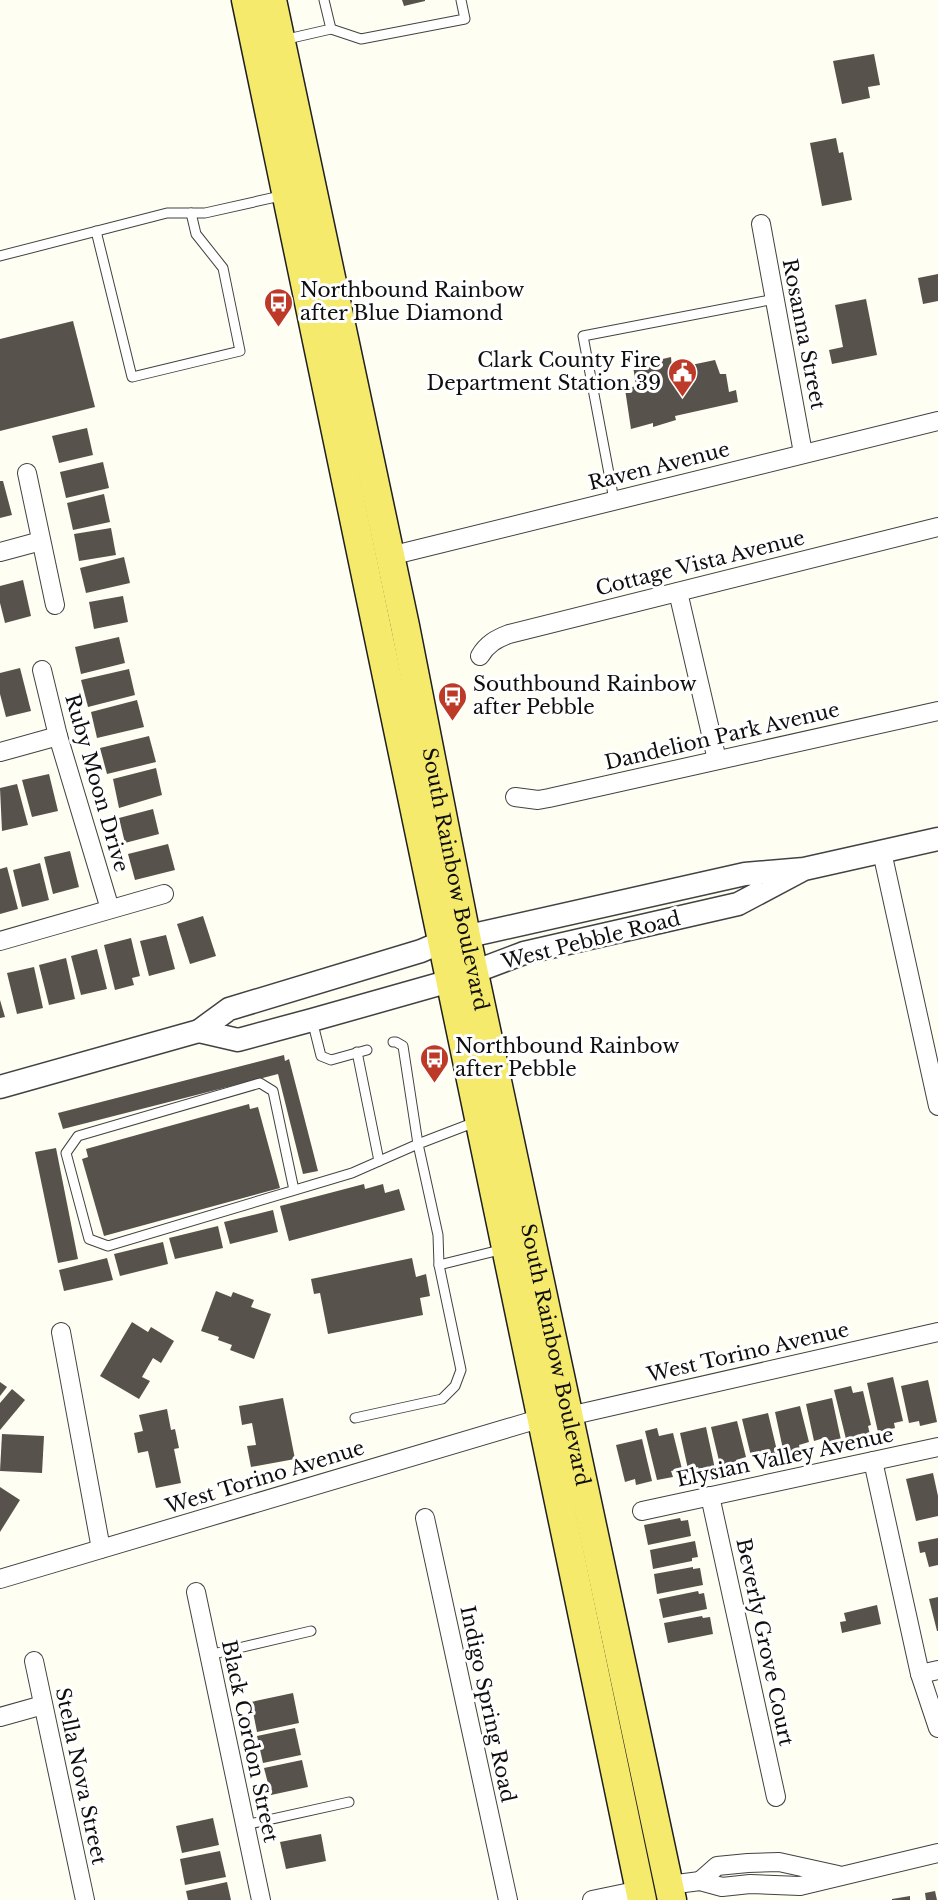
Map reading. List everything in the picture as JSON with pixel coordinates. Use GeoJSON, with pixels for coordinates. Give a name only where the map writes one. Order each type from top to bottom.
{"type":"FeatureCollection","features":[{"type":"Feature","properties":{"kind":"main road","name":"South Rainbow Boulevard"},"geometry":{"type":"LineString","coordinates":[[246,0],[362,560],[454,939],[555,1417],[611,1751],[635,1798],[655,1895]]}},
{"type":"Feature","properties":{"kind":"main road","name":"South Rainbow Boulevard"},"geometry":{"type":"LineString","coordinates":[[272,0],[405,626],[454,939]]}},
{"type":"Feature","properties":{"kind":"main road"},"geometry":{"type":"LineString","coordinates":[[349,491],[364,500],[375,546],[383,556],[390,556]]}},
{"type":"Feature","properties":{"kind":"main road"},"geometry":{"type":"LineString","coordinates":[[362,560],[375,566],[387,613],[405,626]]}},
{"type":"Feature","properties":{"kind":"main road","name":"South Rainbow Boulevard"},"geometry":{"type":"LineString","coordinates":[[462,976],[480,1120],[508,1257],[555,1417],[559,1446],[572,1493],[589,1512],[655,1895]]}},
{"type":"Feature","properties":{"kind":"street","name":"Rosanna Street"},"geometry":{"type":"LineString","coordinates":[[761,224],[804,453]]}},
{"type":"Feature","properties":{"kind":"street","name":"Raven Avenue"},"geometry":{"type":"LineString","coordinates":[[390,556],[938,421]]}},
{"type":"Feature","properties":{"kind":"street"},"geometry":{"type":"LineString","coordinates":[[27,473],[55,605]]}},
{"type":"Feature","properties":{"kind":"street","name":"Cottage Vista Avenue"},"geometry":{"type":"LineString","coordinates":[[480,656],[484,649],[495,640],[509,634],[938,527]]}},
{"type":"Feature","properties":{"kind":"street"},"geometry":{"type":"LineString","coordinates":[[0,552],[41,541]]}},
{"type":"Feature","properties":{"kind":"street"},"geometry":{"type":"LineString","coordinates":[[678,592],[717,760]]}},
{"type":"Feature","properties":{"kind":"street","name":"Ruby Moon Drive"},"geometry":{"type":"LineString","coordinates":[[42,670],[58,736],[110,909]]}},
{"type":"Feature","properties":{"kind":"street","name":"Dandelion Park Avenue"},"geometry":{"type":"LineString","coordinates":[[515,797],[538,800],[549,798],[938,711]]}},
{"type":"Feature","properties":{"kind":"street"},"geometry":{"type":"LineString","coordinates":[[0,752],[58,736]]}},
{"type":"Feature","properties":{"kind":"street","name":"West Pebble Road"},"geometry":{"type":"LineString","coordinates":[[0,1087],[199,1031],[229,1009],[454,939],[745,874],[804,869],[938,839]]}},
{"type":"Feature","properties":{"kind":"street"},"geometry":{"type":"LineString","coordinates":[[882,852],[938,1106]]}},
{"type":"Feature","properties":{"kind":"street","name":"West Pebble Road"},"geometry":{"type":"LineString","coordinates":[[199,1031],[238,1040],[462,976],[524,953],[738,904],[804,869]]}},
{"type":"Feature","properties":{"kind":"street"},"geometry":{"type":"LineString","coordinates":[[0,941],[164,894]]}},
{"type":"Feature","properties":{"kind":"street"},"geometry":{"type":"LineString","coordinates":[[61,1332],[100,1549]]}},
{"type":"Feature","properties":{"kind":"street","name":"West Torino Avenue"},"geometry":{"type":"LineString","coordinates":[[0,1579],[555,1417],[938,1332]]}},
{"type":"Feature","properties":{"kind":"street","name":"Elysian Valley Avenue"},"geometry":{"type":"LineString","coordinates":[[642,1511],[938,1447]]}},
{"type":"Feature","properties":{"kind":"street"},"geometry":{"type":"LineString","coordinates":[[873,1461],[920,1674],[938,1728]]}},
{"type":"Feature","properties":{"kind":"street","name":"Beverly Grove Court"},"geometry":{"type":"LineString","coordinates":[[710,1496],[776,1797]]}},
{"type":"Feature","properties":{"kind":"street","name":"Indigo Spring Road"},"geometry":{"type":"LineString","coordinates":[[425,1518],[507,1900]]}},
{"type":"Feature","properties":{"kind":"street","name":"Black Cordon Street"},"geometry":{"type":"LineString","coordinates":[[196,1592],[261,1900]]}},
{"type":"Feature","properties":{"kind":"street","name":"Stella Nova Street"},"geometry":{"type":"LineString","coordinates":[[34,1661],[85,1900]]}},
{"type":"Feature","properties":{"kind":"street"},"geometry":{"type":"LineString","coordinates":[[920,1674],[938,1670]]}},
{"type":"Feature","properties":{"kind":"street"},"geometry":{"type":"LineString","coordinates":[[0,1717],[43,1705]]}},
{"type":"Feature","properties":{"kind":"street"},"geometry":{"type":"LineString","coordinates":[[700,1881],[722,1887],[750,1884],[800,1886],[938,1853]]}},
{"type":"Feature","properties":{"kind":"street"},"geometry":{"type":"LineString","coordinates":[[592,1900],[655,1895],[700,1881],[717,1866],[779,1862],[840,1875]]}},
{"type":"Feature","properties":{"kind":"lane"},"geometry":{"type":"LineString","coordinates":[[324,0],[331,29]]}},
{"type":"Feature","properties":{"kind":"lane"},"geometry":{"type":"LineString","coordinates":[[280,40],[331,29],[361,39],[465,19],[461,0]]}},
{"type":"Feature","properties":{"kind":"lane"},"geometry":{"type":"LineString","coordinates":[[0,256],[167,213],[205,213],[287,194]]}},
{"type":"Feature","properties":{"kind":"lane"},"geometry":{"type":"LineString","coordinates":[[96,231],[132,376],[240,351],[223,268],[196,234],[191,213]]}},
{"type":"Feature","properties":{"kind":"lane"},"geometry":{"type":"LineString","coordinates":[[614,500],[583,336],[775,299]]}},
{"type":"Feature","properties":{"kind":"lane"},"geometry":{"type":"LineString","coordinates":[[312,1020],[321,1056],[331,1060],[362,1051],[363,1082],[373,1105],[379,1161]]}},
{"type":"Feature","properties":{"kind":"lane"},"geometry":{"type":"LineString","coordinates":[[355,1418],[442,1399],[456,1386],[461,1370],[439,1265],[438,1235],[408,1097],[404,1072],[404,1046],[393,1042]]}},
{"type":"Feature","properties":{"kind":"lane"},"geometry":{"type":"LineString","coordinates":[[363,1082],[373,1079]]}},
{"type":"Feature","properties":{"kind":"lane"},"geometry":{"type":"LineString","coordinates":[[294,1190],[273,1091],[260,1083],[78,1136],[66,1153],[89,1239],[108,1246],[352,1173],[480,1120]]}},
{"type":"Feature","properties":{"kind":"lane"},"geometry":{"type":"LineString","coordinates":[[439,1265],[508,1257]]}},
{"type":"Feature","properties":{"kind":"lane"},"geometry":{"type":"LineString","coordinates":[[209,1655],[311,1631]]}},
{"type":"Feature","properties":{"kind":"lane"},"geometry":{"type":"LineString","coordinates":[[245,1825],[349,1802]]}},
{"type":"Feature","properties":{"kind":"lane"},"geometry":{"type":"LineString","coordinates":[[778,1884],[779,1862]]}},
{"type":"Feature","properties":{"kind":"building"},"geometry":{"type":"Polygon","coordinates":[[[402,0],[425,0],[425,1],[404,6],[402,0]]]}},
{"type":"Feature","properties":{"kind":"building"},"geometry":{"type":"Polygon","coordinates":[[[874,54],[880,85],[868,87],[870,98],[842,104],[833,61],[874,54]]]}},
{"type":"Feature","properties":{"kind":"building"},"geometry":{"type":"Polygon","coordinates":[[[836,138],[839,153],[843,152],[852,200],[822,206],[810,143],[836,138]]]}},
{"type":"Feature","properties":{"kind":"building"},"geometry":{"type":"Polygon","coordinates":[[[938,274],[938,301],[923,304],[918,278],[938,274]]]}},
{"type":"Feature","properties":{"kind":"building"},"geometry":{"type":"Polygon","coordinates":[[[866,299],[877,355],[832,364],[829,350],[843,347],[835,305],[866,299]]]}},
{"type":"Feature","properties":{"kind":"building"},"geometry":{"type":"Polygon","coordinates":[[[73,321],[95,407],[0,431],[0,339],[73,321]]]}},
{"type":"Feature","properties":{"kind":"building","name":"Clark County Fire Department Station 39"},"geometry":{"type":"Polygon","coordinates":[[[671,357],[672,369],[715,360],[720,374],[726,374],[729,392],[736,390],[738,402],[675,416],[676,420],[653,427],[653,423],[631,429],[625,389],[636,386],[633,366],[671,357]]]}},
{"type":"Feature","properties":{"kind":"building"},"geometry":{"type":"Polygon","coordinates":[[[87,428],[93,455],[59,463],[52,436],[87,428]]]}},
{"type":"Feature","properties":{"kind":"building"},"geometry":{"type":"Polygon","coordinates":[[[103,462],[109,488],[66,498],[60,472],[103,462]]]}},
{"type":"Feature","properties":{"kind":"building"},"geometry":{"type":"Polygon","coordinates":[[[0,481],[3,481],[12,515],[0,518],[0,481]]]}},
{"type":"Feature","properties":{"kind":"building"},"geometry":{"type":"Polygon","coordinates":[[[104,494],[110,522],[73,530],[67,503],[104,494]]]}},
{"type":"Feature","properties":{"kind":"building"},"geometry":{"type":"Polygon","coordinates":[[[111,528],[116,555],[79,561],[74,534],[111,528]]]}},
{"type":"Feature","properties":{"kind":"building"},"geometry":{"type":"Polygon","coordinates":[[[124,557],[130,583],[86,593],[80,568],[124,557]]]}},
{"type":"Feature","properties":{"kind":"building"},"geometry":{"type":"Polygon","coordinates":[[[23,580],[31,616],[5,623],[0,603],[0,586],[23,580]]]}},
{"type":"Feature","properties":{"kind":"building"},"geometry":{"type":"Polygon","coordinates":[[[123,596],[128,622],[94,629],[89,602],[123,596]]]}},
{"type":"Feature","properties":{"kind":"building"},"geometry":{"type":"Polygon","coordinates":[[[119,637],[125,663],[81,674],[75,647],[119,637]]]}},
{"type":"Feature","properties":{"kind":"building"},"geometry":{"type":"Polygon","coordinates":[[[20,668],[31,711],[6,717],[0,694],[0,673],[20,668]]]}},
{"type":"Feature","properties":{"kind":"building"},"geometry":{"type":"Polygon","coordinates":[[[129,669],[135,695],[88,707],[81,680],[129,669]]]}},
{"type":"Feature","properties":{"kind":"building"},"geometry":{"type":"Polygon","coordinates":[[[137,700],[144,727],[97,738],[91,712],[137,700]]]}},
{"type":"Feature","properties":{"kind":"building"},"geometry":{"type":"Polygon","coordinates":[[[149,736],[156,762],[107,774],[100,748],[149,736]]]}},
{"type":"Feature","properties":{"kind":"building"},"geometry":{"type":"Polygon","coordinates":[[[156,768],[162,795],[119,808],[113,779],[156,768]]]}},
{"type":"Feature","properties":{"kind":"building"},"geometry":{"type":"Polygon","coordinates":[[[49,774],[58,811],[32,817],[22,780],[49,774]]]}},
{"type":"Feature","properties":{"kind":"building"},"geometry":{"type":"Polygon","coordinates":[[[17,784],[28,825],[2,831],[0,788],[17,784]]]}},
{"type":"Feature","properties":{"kind":"building"},"geometry":{"type":"Polygon","coordinates":[[[153,809],[159,834],[125,843],[119,818],[153,809]]]}},
{"type":"Feature","properties":{"kind":"building"},"geometry":{"type":"Polygon","coordinates":[[[168,844],[175,870],[135,880],[128,854],[168,844]]]}},
{"type":"Feature","properties":{"kind":"building"},"geometry":{"type":"Polygon","coordinates":[[[70,851],[79,887],[53,894],[44,857],[70,851]]]}},
{"type":"Feature","properties":{"kind":"building"},"geometry":{"type":"Polygon","coordinates":[[[40,863],[49,900],[22,907],[13,870],[40,863]]]}},
{"type":"Feature","properties":{"kind":"building"},"geometry":{"type":"Polygon","coordinates":[[[7,867],[18,909],[0,914],[0,869],[7,867]]]}},
{"type":"Feature","properties":{"kind":"building"},"geometry":{"type":"Polygon","coordinates":[[[203,916],[216,956],[190,964],[177,924],[203,916]]]}},
{"type":"Feature","properties":{"kind":"building"},"geometry":{"type":"Polygon","coordinates":[[[166,935],[175,969],[149,976],[140,941],[166,935]]]}},
{"type":"Feature","properties":{"kind":"building"},"geometry":{"type":"Polygon","coordinates":[[[131,938],[140,976],[132,978],[134,985],[115,990],[104,945],[131,938]]]}},
{"type":"Feature","properties":{"kind":"building"},"geometry":{"type":"Polygon","coordinates":[[[97,949],[107,989],[81,995],[71,956],[97,949]]]}},
{"type":"Feature","properties":{"kind":"building"},"geometry":{"type":"Polygon","coordinates":[[[66,958],[75,999],[49,1005],[39,965],[66,958]]]}},
{"type":"Feature","properties":{"kind":"building"},"geometry":{"type":"Polygon","coordinates":[[[34,967],[43,1008],[17,1014],[7,973],[34,967]]]}},
{"type":"Feature","properties":{"kind":"building"},"geometry":{"type":"Polygon","coordinates":[[[0,1000],[5,1017],[0,1018],[0,1000]]]}},
{"type":"Feature","properties":{"kind":"building"},"geometry":{"type":"Polygon","coordinates":[[[284,1055],[285,1061],[289,1059],[318,1171],[303,1174],[278,1074],[63,1129],[58,1113],[284,1055]]]}},
{"type":"Feature","properties":{"kind":"building"},"geometry":{"type":"Polygon","coordinates":[[[249,1104],[250,1109],[258,1107],[280,1188],[104,1236],[82,1159],[88,1157],[86,1149],[249,1104]]]}},
{"type":"Feature","properties":{"kind":"building"},"geometry":{"type":"Polygon","coordinates":[[[56,1148],[78,1259],[58,1263],[35,1152],[56,1148]]]}},
{"type":"Feature","properties":{"kind":"building"},"geometry":{"type":"Polygon","coordinates":[[[364,1184],[365,1189],[383,1184],[385,1193],[399,1189],[405,1210],[289,1241],[280,1206],[364,1184]]]}},
{"type":"Feature","properties":{"kind":"building"},"geometry":{"type":"Polygon","coordinates":[[[273,1210],[278,1232],[230,1244],[224,1222],[273,1210]]]}},
{"type":"Feature","properties":{"kind":"building"},"geometry":{"type":"Polygon","coordinates":[[[218,1226],[223,1248],[175,1259],[169,1238],[218,1226]]]}},
{"type":"Feature","properties":{"kind":"building"},"geometry":{"type":"Polygon","coordinates":[[[163,1242],[168,1264],[120,1276],[114,1254],[163,1242]]]}},
{"type":"Feature","properties":{"kind":"building"},"geometry":{"type":"Polygon","coordinates":[[[107,1258],[113,1280],[64,1291],[59,1270],[107,1258]]]}},
{"type":"Feature","properties":{"kind":"building"},"geometry":{"type":"Polygon","coordinates":[[[412,1258],[416,1277],[426,1274],[430,1296],[420,1298],[423,1315],[328,1334],[320,1293],[314,1294],[311,1279],[412,1258]]]}},
{"type":"Feature","properties":{"kind":"building"},"geometry":{"type":"Polygon","coordinates":[[[216,1291],[231,1297],[233,1292],[254,1300],[251,1307],[271,1314],[254,1359],[230,1350],[232,1345],[218,1340],[219,1337],[201,1331],[216,1291]]]}},
{"type":"Feature","properties":{"kind":"building"},"geometry":{"type":"Polygon","coordinates":[[[132,1322],[148,1332],[151,1327],[174,1341],[161,1363],[153,1358],[142,1377],[150,1381],[139,1399],[100,1376],[132,1322]]]}},
{"type":"Feature","properties":{"kind":"building"},"geometry":{"type":"Polygon","coordinates":[[[893,1377],[903,1421],[894,1423],[895,1428],[878,1432],[867,1383],[893,1377]]]}},
{"type":"Feature","properties":{"kind":"building"},"geometry":{"type":"Polygon","coordinates":[[[928,1380],[937,1422],[920,1426],[919,1421],[909,1423],[901,1386],[928,1380]]]}},
{"type":"Feature","properties":{"kind":"building"},"geometry":{"type":"Polygon","coordinates":[[[0,1382],[7,1387],[0,1396],[0,1382]]]}},
{"type":"Feature","properties":{"kind":"building"},"geometry":{"type":"Polygon","coordinates":[[[851,1386],[853,1393],[863,1391],[871,1425],[868,1426],[871,1439],[862,1441],[861,1435],[846,1439],[834,1390],[851,1386]]]}},
{"type":"Feature","properties":{"kind":"building"},"geometry":{"type":"Polygon","coordinates":[[[12,1389],[25,1400],[0,1430],[0,1403],[12,1389]]]}},
{"type":"Feature","properties":{"kind":"building"},"geometry":{"type":"Polygon","coordinates":[[[283,1398],[295,1459],[251,1467],[247,1446],[256,1445],[252,1423],[242,1425],[239,1406],[283,1398]]]}},
{"type":"Feature","properties":{"kind":"building"},"geometry":{"type":"Polygon","coordinates":[[[832,1398],[841,1440],[825,1444],[824,1438],[814,1441],[806,1404],[832,1398]]]}},
{"type":"Feature","properties":{"kind":"building"},"geometry":{"type":"Polygon","coordinates":[[[800,1406],[809,1442],[799,1445],[800,1450],[784,1454],[775,1412],[800,1406]]]}},
{"type":"Feature","properties":{"kind":"building"},"geometry":{"type":"Polygon","coordinates":[[[167,1409],[171,1430],[175,1429],[179,1448],[174,1449],[181,1483],[156,1488],[148,1451],[138,1453],[134,1433],[143,1431],[139,1415],[167,1409]]]}},
{"type":"Feature","properties":{"kind":"building"},"geometry":{"type":"Polygon","coordinates":[[[768,1413],[778,1455],[762,1459],[761,1453],[751,1456],[742,1419],[768,1413]]]}},
{"type":"Feature","properties":{"kind":"building"},"geometry":{"type":"Polygon","coordinates":[[[737,1421],[746,1457],[736,1460],[737,1465],[721,1469],[711,1427],[737,1421]]]}},
{"type":"Feature","properties":{"kind":"building"},"geometry":{"type":"Polygon","coordinates":[[[706,1427],[715,1469],[700,1472],[698,1467],[688,1469],[680,1433],[706,1427]]]}},
{"type":"Feature","properties":{"kind":"building"},"geometry":{"type":"Polygon","coordinates":[[[657,1428],[659,1436],[673,1433],[682,1469],[671,1471],[673,1477],[657,1480],[645,1431],[657,1428]]]}},
{"type":"Feature","properties":{"kind":"building"},"geometry":{"type":"Polygon","coordinates":[[[2,1434],[44,1436],[42,1473],[0,1471],[2,1434]]]}},
{"type":"Feature","properties":{"kind":"building"},"geometry":{"type":"Polygon","coordinates":[[[642,1439],[652,1481],[636,1485],[635,1479],[625,1482],[616,1445],[642,1439]]]}},
{"type":"Feature","properties":{"kind":"building"},"geometry":{"type":"Polygon","coordinates":[[[933,1473],[938,1496],[938,1516],[916,1521],[906,1479],[933,1473]]]}},
{"type":"Feature","properties":{"kind":"building"},"geometry":{"type":"Polygon","coordinates":[[[0,1487],[20,1500],[0,1532],[0,1487]]]}},
{"type":"Feature","properties":{"kind":"building"},"geometry":{"type":"Polygon","coordinates":[[[680,1518],[681,1521],[688,1520],[691,1536],[648,1545],[644,1525],[680,1518]]]}},
{"type":"Feature","properties":{"kind":"building"},"geometry":{"type":"Polygon","coordinates":[[[938,1538],[938,1565],[929,1567],[925,1552],[920,1553],[918,1542],[938,1538]]]}},
{"type":"Feature","properties":{"kind":"building"},"geometry":{"type":"Polygon","coordinates":[[[695,1541],[698,1557],[692,1558],[692,1561],[653,1569],[650,1550],[695,1541]]]}},
{"type":"Feature","properties":{"kind":"building"},"geometry":{"type":"Polygon","coordinates":[[[693,1567],[693,1569],[700,1568],[703,1585],[657,1594],[654,1574],[693,1567]]]}},
{"type":"Feature","properties":{"kind":"building"},"geometry":{"type":"Polygon","coordinates":[[[698,1591],[699,1594],[704,1593],[707,1609],[663,1618],[659,1599],[698,1591]]]}},
{"type":"Feature","properties":{"kind":"building"},"geometry":{"type":"Polygon","coordinates":[[[938,1597],[938,1631],[937,1631],[929,1599],[938,1597]]]}},
{"type":"Feature","properties":{"kind":"building"},"geometry":{"type":"Polygon","coordinates":[[[877,1605],[881,1624],[842,1633],[840,1622],[846,1621],[844,1613],[877,1605]]]}},
{"type":"Feature","properties":{"kind":"building"},"geometry":{"type":"Polygon","coordinates":[[[702,1616],[703,1618],[710,1617],[713,1634],[668,1643],[664,1623],[702,1616]]]}},
{"type":"Feature","properties":{"kind":"building"},"geometry":{"type":"Polygon","coordinates":[[[293,1693],[299,1723],[257,1732],[251,1702],[293,1693]]]}},
{"type":"Feature","properties":{"kind":"building"},"geometry":{"type":"Polygon","coordinates":[[[295,1728],[301,1755],[263,1763],[257,1736],[295,1728]]]}},
{"type":"Feature","properties":{"kind":"building"},"geometry":{"type":"Polygon","coordinates":[[[302,1760],[308,1787],[271,1795],[264,1768],[302,1760]]]}},
{"type":"Feature","properties":{"kind":"building"},"geometry":{"type":"Polygon","coordinates":[[[213,1818],[219,1845],[182,1853],[176,1826],[213,1818]]]}},
{"type":"Feature","properties":{"kind":"building"},"geometry":{"type":"Polygon","coordinates":[[[321,1834],[326,1861],[286,1869],[280,1842],[321,1834]]]}},
{"type":"Feature","properties":{"kind":"building"},"geometry":{"type":"Polygon","coordinates":[[[220,1851],[226,1877],[185,1885],[180,1859],[220,1851]]]}},
{"type":"Feature","properties":{"kind":"building"},"geometry":{"type":"Polygon","coordinates":[[[227,1882],[231,1900],[188,1900],[186,1891],[227,1882]]]}},
{"type":"Feature","properties":{"kind":"building"},"geometry":{"type":"Polygon","coordinates":[[[935,1891],[937,1900],[926,1900],[925,1893],[935,1891]]]}},
{"type":"Feature","properties":{"kind":"building"},"geometry":{"type":"Polygon","coordinates":[[[910,1896],[910,1900],[892,1900],[892,1899],[910,1896]]]}},
{"type":"Feature","properties":{"kind":"place","name":"Northbound Rainbow after Blue Diamond"},"geometry":{"type":"Point","coordinates":[279,328]}},
{"type":"Feature","properties":{"kind":"place","name":"Clark County Fire Department Station 39"},"geometry":{"type":"Point","coordinates":[682,398]}},
{"type":"Feature","properties":{"kind":"place","name":"Southbound Rainbow after Pebble"},"geometry":{"type":"Point","coordinates":[452,722]}},
{"type":"Feature","properties":{"kind":"place","name":"Northbound Rainbow after Pebble"},"geometry":{"type":"Point","coordinates":[434,1084]}}]}
